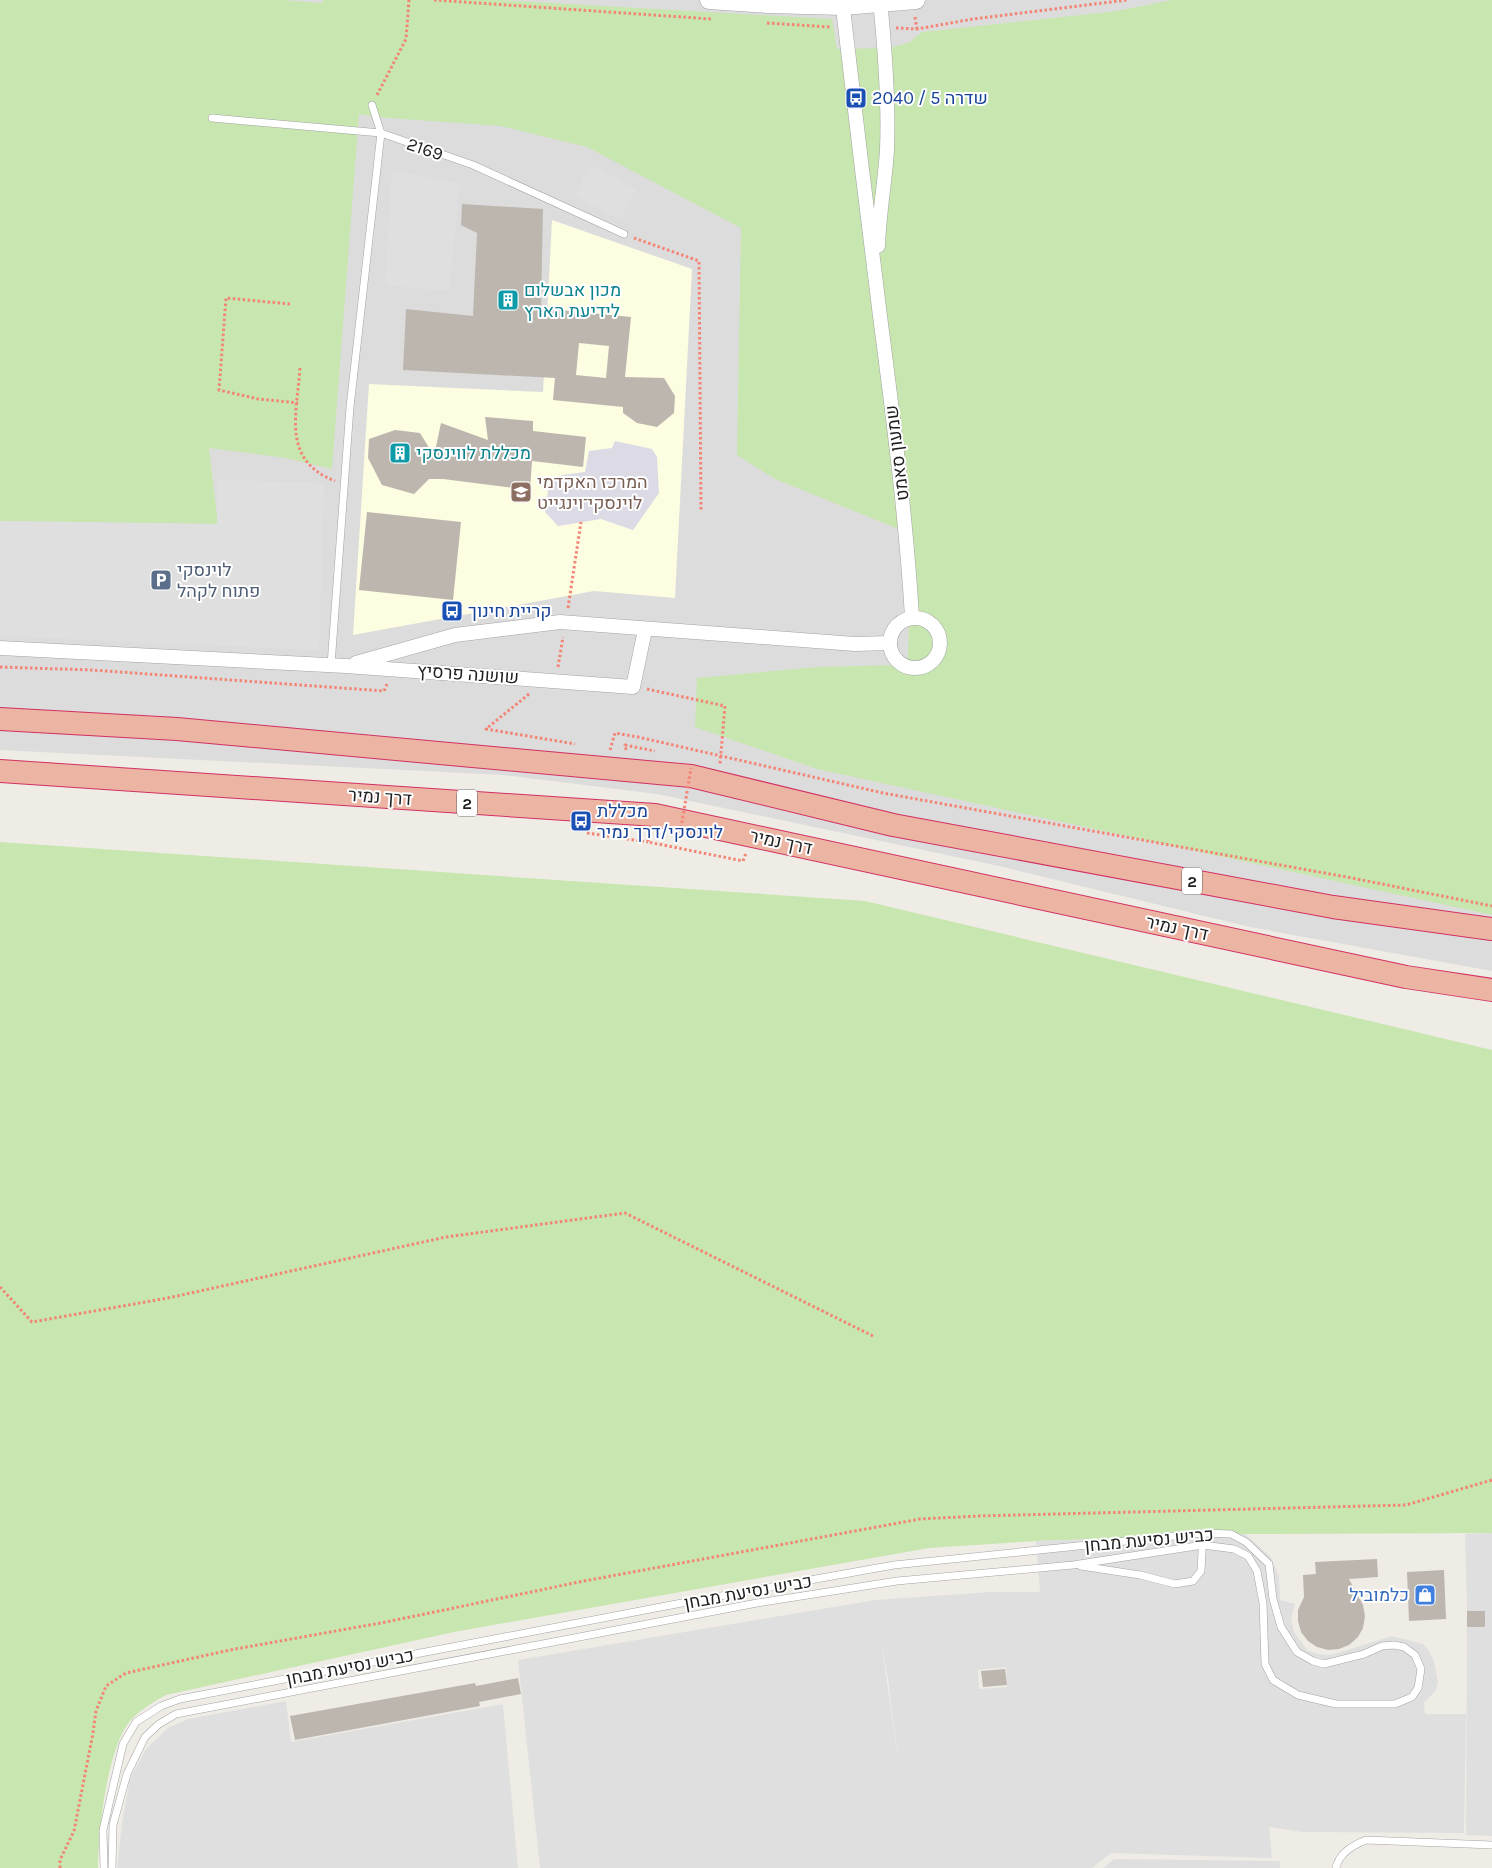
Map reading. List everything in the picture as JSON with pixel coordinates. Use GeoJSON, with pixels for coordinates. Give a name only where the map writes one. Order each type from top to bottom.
{"type":"FeatureCollection","features":[{"type":"Feature","properties":{"kind":"highway","name":"2"},"geometry":{"type":"LineString","coordinates":[[0,719],[177,729],[691,776],[893,825],[1333,907],[1492,929]]}},
{"type":"Feature","properties":{"kind":"highway","name":"דרך נמיר"},"geometry":{"type":"LineString","coordinates":[[0,771],[655,815],[1406,977],[1492,990]]}},
{"type":"Feature","properties":{"kind":"street"},"geometry":{"type":"LineString","coordinates":[[710,0],[768,4],[916,0]]}},
{"type":"Feature","properties":{"kind":"street","name":"שמעון סאמט"},"geometry":{"type":"LineString","coordinates":[[877,289],[878,236],[887,152],[888,112],[880,2]]}},
{"type":"Feature","properties":{"kind":"street","name":"שמעון סאמט"},"geometry":{"type":"LineString","coordinates":[[843,3],[908,549],[912,618]]}},
{"type":"Feature","properties":{"kind":"street"},"geometry":{"type":"LineString","coordinates":[[912,618],[928,621],[938,634],[940,642],[935,658],[929,664],[921,667],[904,666],[893,654],[890,643],[892,631],[898,624],[912,618]]}},
{"type":"Feature","properties":{"kind":"street"},"geometry":{"type":"LineString","coordinates":[[346,666],[455,635],[565,623],[855,644],[890,643]]}},
{"type":"Feature","properties":{"kind":"street"},"geometry":{"type":"LineString","coordinates":[[633,686],[645,630]]}},
{"type":"Feature","properties":{"kind":"street","name":"שושנה פרסיץ"},"geometry":{"type":"LineString","coordinates":[[0,648],[332,665],[633,686]]}},
{"type":"Feature","properties":{"kind":"lane"},"geometry":{"type":"LineString","coordinates":[[332,665],[350,407],[381,133],[372,105]]}},
{"type":"Feature","properties":{"kind":"lane","name":"2169"},"geometry":{"type":"LineString","coordinates":[[212,118],[381,133],[473,165],[624,234]]}},
{"type":"Feature","properties":{"kind":"lane"},"geometry":{"type":"LineString","coordinates":[[1073,1565],[1140,1575],[1175,1584],[1193,1581],[1200,1571],[1203,1533]]}},
{"type":"Feature","properties":{"kind":"lane","name":"כביש נסיעת מבחן"},"geometry":{"type":"LineString","coordinates":[[104,1868],[103,1830],[123,1744],[136,1722],[161,1706],[180,1699],[687,1602],[894,1565],[1203,1533],[1231,1534],[1246,1542],[1269,1564],[1273,1599],[1281,1627],[1297,1652],[1313,1661],[1324,1664],[1364,1654],[1382,1646],[1394,1645],[1404,1647],[1416,1655],[1421,1669],[1418,1688],[1412,1697],[1395,1704],[1336,1704],[1298,1695],[1273,1680],[1265,1664],[1263,1603],[1257,1571],[1248,1556],[1234,1549],[1203,1545],[1073,1565],[897,1581],[757,1603],[176,1714],[159,1724],[145,1737],[127,1774],[113,1825],[112,1868]]}},
{"type":"Feature","properties":{"kind":"lane"},"geometry":{"type":"LineString","coordinates":[[1336,1868],[1337,1863],[1353,1845],[1366,1840],[1492,1845]]}},
{"type":"Feature","properties":{"kind":"path"},"geometry":{"type":"LineString","coordinates":[[372,105],[406,39],[409,0]]}},
{"type":"Feature","properties":{"kind":"path"},"geometry":{"type":"LineString","coordinates":[[434,0],[718,20]]}},
{"type":"Feature","properties":{"kind":"path"},"geometry":{"type":"LineString","coordinates":[[883,27],[917,29],[973,19],[1127,0]]}},
{"type":"Feature","properties":{"kind":"path"},"geometry":{"type":"LineString","coordinates":[[757,22],[846,28]]}},
{"type":"Feature","properties":{"kind":"path"},"geometry":{"type":"LineString","coordinates":[[624,234],[699,260],[701,511]]}},
{"type":"Feature","properties":{"kind":"path"},"geometry":{"type":"LineString","coordinates":[[290,304],[226,298],[219,390],[258,399],[298,403]]}},
{"type":"Feature","properties":{"kind":"path"},"geometry":{"type":"LineString","coordinates":[[300,368],[295,438],[301,456],[324,477],[345,485]]}},
{"type":"Feature","properties":{"kind":"path"},"geometry":{"type":"LineString","coordinates":[[556,681],[582,522]]}},
{"type":"Feature","properties":{"kind":"path"},"geometry":{"type":"LineString","coordinates":[[0,667],[92,670],[384,691],[395,669]]}},
{"type":"Feature","properties":{"kind":"path"},"geometry":{"type":"LineString","coordinates":[[536,679],[531,693],[486,729],[581,745]]}},
{"type":"Feature","properties":{"kind":"path"},"geometry":{"type":"LineString","coordinates":[[633,686],[725,706],[720,764]]}},
{"type":"Feature","properties":{"kind":"path"},"geometry":{"type":"LineString","coordinates":[[600,748],[610,750],[615,733],[721,755],[883,793],[1343,876],[1492,906]]}},
{"type":"Feature","properties":{"kind":"path"},"geometry":{"type":"LineString","coordinates":[[681,828],[691,768]]}},
{"type":"Feature","properties":{"kind":"path"},"geometry":{"type":"LineString","coordinates":[[587,833],[648,842]]}},
{"type":"Feature","properties":{"kind":"path"},"geometry":{"type":"LineString","coordinates":[[0,1287],[32,1322],[168,1298],[446,1236],[625,1212],[874,1337]]}},
{"type":"Feature","properties":{"kind":"shaded area"},"geometry":{"type":"Polygon","coordinates":[[[0,0],[1492,0],[1492,971],[1250,927],[999,866],[657,794],[503,775],[0,750],[0,0]]]}},
{"type":"Feature","properties":{"kind":"shaded area"},"geometry":{"type":"Polygon","coordinates":[[[590,165],[636,189],[620,220],[575,196],[590,165]]]}},
{"type":"Feature","properties":{"kind":"shaded area"},"geometry":{"type":"Polygon","coordinates":[[[392,171],[460,183],[449,291],[385,285],[392,171]]]}},
{"type":"Feature","properties":{"kind":"shaded area","name":"המרכז האקדמי לוינסקי־וינגייט"},"geometry":{"type":"Polygon","coordinates":[[[552,220],[692,269],[675,598],[594,591],[353,635],[369,384],[543,392],[552,220]]]}},
{"type":"Feature","properties":{"kind":"shaded area"},"geometry":{"type":"Polygon","coordinates":[[[615,441],[652,449],[657,457],[659,493],[633,530],[601,519],[558,526],[545,512],[549,484],[562,475],[585,472],[589,451],[612,448],[615,441]]]}},
{"type":"Feature","properties":{"kind":"shaded area","name":"לוינסקי פתוח לקהל"},"geometry":{"type":"Polygon","coordinates":[[[217,480],[324,483],[319,650],[0,636],[0,521],[217,524],[217,480]]]}},
{"type":"Feature","properties":{"kind":"shaded area"},"geometry":{"type":"Polygon","coordinates":[[[1492,1533],[1492,1836],[1466,1835],[1467,1610],[1465,1534],[1492,1533]]]}},
{"type":"Feature","properties":{"kind":"shaded area"},"geometry":{"type":"Polygon","coordinates":[[[1245,1534],[1271,1557],[1279,1577],[1280,1600],[1295,1604],[1291,1619],[1294,1632],[1307,1650],[1318,1654],[1331,1655],[1392,1636],[1423,1644],[1434,1661],[1438,1682],[1436,1690],[1424,1703],[1425,1714],[1466,1714],[1464,1833],[1303,1832],[1269,1827],[1272,1858],[1111,1853],[1092,1868],[540,1868],[518,1660],[875,1600],[991,1592],[1040,1592],[1036,1541],[1245,1534]],[[881,1639],[900,1772],[888,1679],[881,1639]],[[1006,1667],[978,1670],[979,1689],[1007,1687],[1006,1667]]]}},
{"type":"Feature","properties":{"kind":"shaded area"},"geometry":{"type":"Polygon","coordinates":[[[286,1701],[291,1742],[503,1704],[518,1868],[117,1868],[122,1823],[130,1779],[146,1749],[168,1728],[188,1719],[286,1701]]]}},
{"type":"Feature","properties":{"kind":"shaded area"},"geometry":{"type":"Polygon","coordinates":[[[1114,1859],[1280,1861],[1280,1868],[1103,1868],[1114,1859]]]}},
{"type":"Feature","properties":{"kind":"green space"},"geometry":{"type":"Polygon","coordinates":[[[0,0],[282,0],[321,3],[324,0],[498,0],[832,19],[837,49],[890,48],[910,42],[922,32],[1117,11],[1172,0],[1492,0],[1492,915],[817,769],[695,727],[697,678],[818,667],[897,665],[908,659],[911,534],[775,479],[737,455],[741,228],[587,147],[501,126],[375,117],[359,114],[332,469],[286,458],[209,448],[218,524],[0,521],[0,0]]]}},
{"type":"Feature","properties":{"kind":"green space"},"geometry":{"type":"Polygon","coordinates":[[[0,842],[865,901],[1492,1050],[1492,1533],[1245,1534],[1036,1541],[929,1548],[454,1632],[166,1695],[135,1716],[127,1725],[120,1738],[109,1773],[105,1794],[98,1868],[0,1868],[0,842]]]}},
{"type":"Feature","properties":{"kind":"building","name":"מכון אבשלום לידיעת הארץ"},"geometry":{"type":"Polygon","coordinates":[[[462,204],[543,209],[541,308],[631,317],[625,377],[664,378],[675,396],[674,413],[657,427],[637,423],[623,413],[623,407],[553,400],[555,378],[403,370],[406,309],[473,316],[477,233],[461,225],[462,204]],[[579,343],[576,375],[606,378],[609,346],[579,343]]]}},
{"type":"Feature","properties":{"kind":"building","name":"מכללת לווינסקי"},"geometry":{"type":"Polygon","coordinates":[[[485,417],[533,421],[533,431],[586,437],[583,467],[532,461],[530,490],[443,479],[429,479],[414,494],[382,485],[368,458],[369,439],[395,430],[420,433],[434,456],[441,423],[488,440],[485,417]]]}},
{"type":"Feature","properties":{"kind":"building"},"geometry":{"type":"Polygon","coordinates":[[[367,512],[461,522],[453,600],[359,590],[367,512]]]}},
{"type":"Feature","properties":{"kind":"building"},"geometry":{"type":"Polygon","coordinates":[[[1377,1559],[1378,1577],[1349,1579],[1363,1605],[1365,1616],[1363,1628],[1358,1637],[1349,1645],[1339,1649],[1328,1650],[1317,1647],[1308,1641],[1301,1632],[1298,1621],[1298,1610],[1304,1597],[1303,1575],[1316,1574],[1315,1562],[1377,1559]]]}},
{"type":"Feature","properties":{"kind":"building"},"geometry":{"type":"Polygon","coordinates":[[[1444,1570],[1446,1619],[1409,1621],[1407,1572],[1444,1570]]]}},
{"type":"Feature","properties":{"kind":"building"},"geometry":{"type":"Polygon","coordinates":[[[1467,1611],[1485,1611],[1485,1627],[1467,1627],[1467,1611]]]}},
{"type":"Feature","properties":{"kind":"building"},"geometry":{"type":"Polygon","coordinates":[[[1005,1669],[1007,1685],[983,1687],[981,1671],[1005,1669]]]}},
{"type":"Feature","properties":{"kind":"building"},"geometry":{"type":"Polygon","coordinates":[[[518,1678],[521,1694],[479,1702],[480,1706],[295,1740],[290,1716],[475,1683],[476,1686],[518,1678]]]}},
{"type":"Feature","properties":{"kind":"place","name":"שדרה 5 / 2040"},"geometry":{"type":"Point","coordinates":[856,98]}},
{"type":"Feature","properties":{"kind":"place","name":"מכון אבשלום לידיעת הארץ"},"geometry":{"type":"Point","coordinates":[508,300]}},
{"type":"Feature","properties":{"kind":"place","name":"מכללת לווינסקי"},"geometry":{"type":"Point","coordinates":[400,453]}},
{"type":"Feature","properties":{"kind":"place","name":"המרכז האקדמי לוינסקי־וינגייט"},"geometry":{"type":"Point","coordinates":[521,492]}},
{"type":"Feature","properties":{"kind":"place","name":"לוינסקי פתוח לקהל"},"geometry":{"type":"Point","coordinates":[161,580]}},
{"type":"Feature","properties":{"kind":"place","name":"קריית חינוך"},"geometry":{"type":"Point","coordinates":[452,611]}},
{"type":"Feature","properties":{"kind":"place","name":"מכללת לוינסקי/דרך נמיר"},"geometry":{"type":"Point","coordinates":[581,821]}},
{"type":"Feature","properties":{"kind":"place","name":"כלמוביל"},"geometry":{"type":"Point","coordinates":[1425,1595]}}]}
